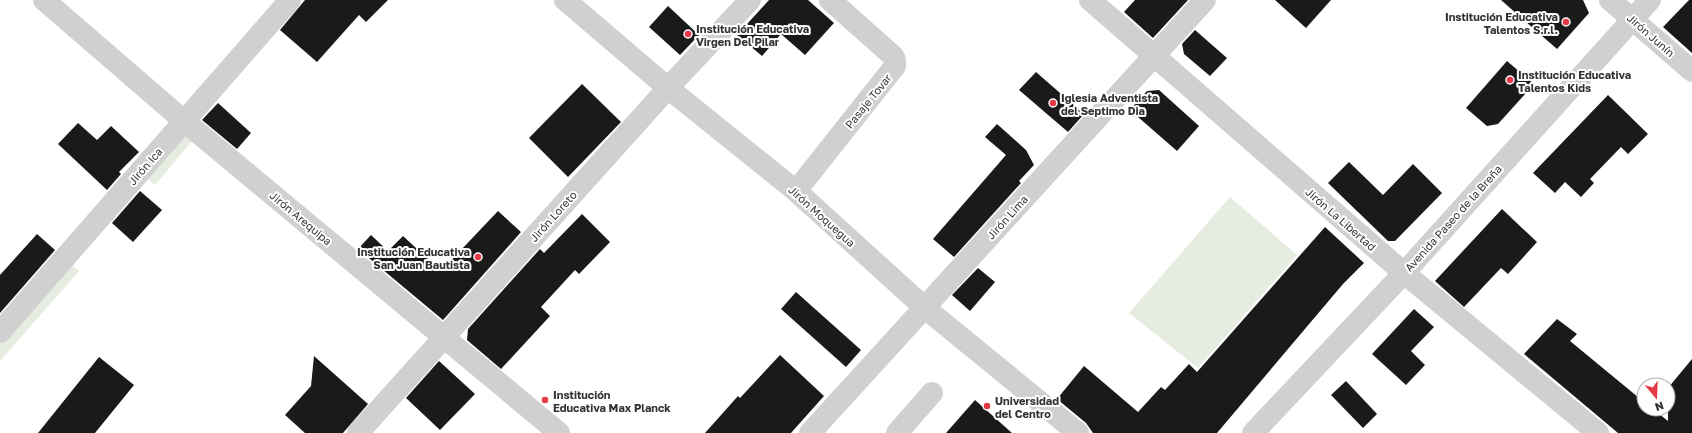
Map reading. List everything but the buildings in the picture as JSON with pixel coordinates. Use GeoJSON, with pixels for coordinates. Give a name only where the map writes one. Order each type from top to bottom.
{"type":"FeatureCollection","features":[{"type":"Feature","properties":{"kind":"street","name":"Jirón Arequipa"},"geometry":{"type":"LineString","coordinates":[[44,0],[184,121],[560,433]]}},
{"type":"Feature","properties":{"kind":"street","name":"Jirón Ica"},"geometry":{"type":"LineString","coordinates":[[0,332],[290,0]]}},
{"type":"Feature","properties":{"kind":"street","name":"Jirón Moquegua"},"geometry":{"type":"LineString","coordinates":[[565,0],[668,88],[796,191],[925,308],[1078,433]]}},
{"type":"Feature","properties":{"kind":"street","name":"Jirón Loreto"},"geometry":{"type":"LineString","coordinates":[[358,433],[668,88],[750,0]]}},
{"type":"Feature","properties":{"kind":"street","name":"Pasaje Tovar"},"geometry":{"type":"LineString","coordinates":[[796,191],[895,66],[896,60],[893,56],[830,0]]}},
{"type":"Feature","properties":{"kind":"street","name":"Jirón La Libertad"},"geometry":{"type":"LineString","coordinates":[[1090,0],[1404,273],[1598,433]]}},
{"type":"Feature","properties":{"kind":"street","name":"Jirón Lima"},"geometry":{"type":"LineString","coordinates":[[810,433],[1204,0]]}},
{"type":"Feature","properties":{"kind":"street","name":"Jirón Junín"},"geometry":{"type":"LineString","coordinates":[[1610,0],[1692,70]]}},
{"type":"Feature","properties":{"kind":"street","name":"Avenida Paseo de la Breña"},"geometry":{"type":"LineString","coordinates":[[1253,433],[1404,273],[1650,0]]}},
{"type":"Feature","properties":{"kind":"street"},"geometry":{"type":"LineString","coordinates":[[897,433],[932,393]]}},
{"type":"Feature","properties":{"kind":"shaded area"},"geometry":{"type":"Polygon","coordinates":[[[179,130],[192,141],[155,185],[142,174],[179,130]]]}},
{"type":"Feature","properties":{"kind":"shaded area"},"geometry":{"type":"Polygon","coordinates":[[[1230,197],[1297,255],[1198,368],[1129,313],[1230,197]]]}},
{"type":"Feature","properties":{"kind":"shaded area"},"geometry":{"type":"Polygon","coordinates":[[[67,261],[79,271],[0,361],[0,338],[67,261]]]}},
{"type":"Feature","properties":{"kind":"place","name":"Institución Educativa Talentos S.r.l."},"geometry":{"type":"Point","coordinates":[1566,22]}},
{"type":"Feature","properties":{"kind":"place","name":"Institución Educativa Virgen Del Pilar"},"geometry":{"type":"Point","coordinates":[688,34]}},
{"type":"Feature","properties":{"kind":"place","name":"Institución Educativa Talentos Kids"},"geometry":{"type":"Point","coordinates":[1510,80]}},
{"type":"Feature","properties":{"kind":"place","name":"Iglesia Adventista del Septimo Dia"},"geometry":{"type":"Point","coordinates":[1053,103]}},
{"type":"Feature","properties":{"kind":"place","name":"Institución Educativa San Juan Bautista"},"geometry":{"type":"Point","coordinates":[478,257]}},
{"type":"Feature","properties":{"kind":"place","name":"Institución Educativa Max Planck"},"geometry":{"type":"Point","coordinates":[545,400]}},
{"type":"Feature","properties":{"kind":"place","name":"Universidad del Centro"},"geometry":{"type":"Point","coordinates":[987,406]}}]}
